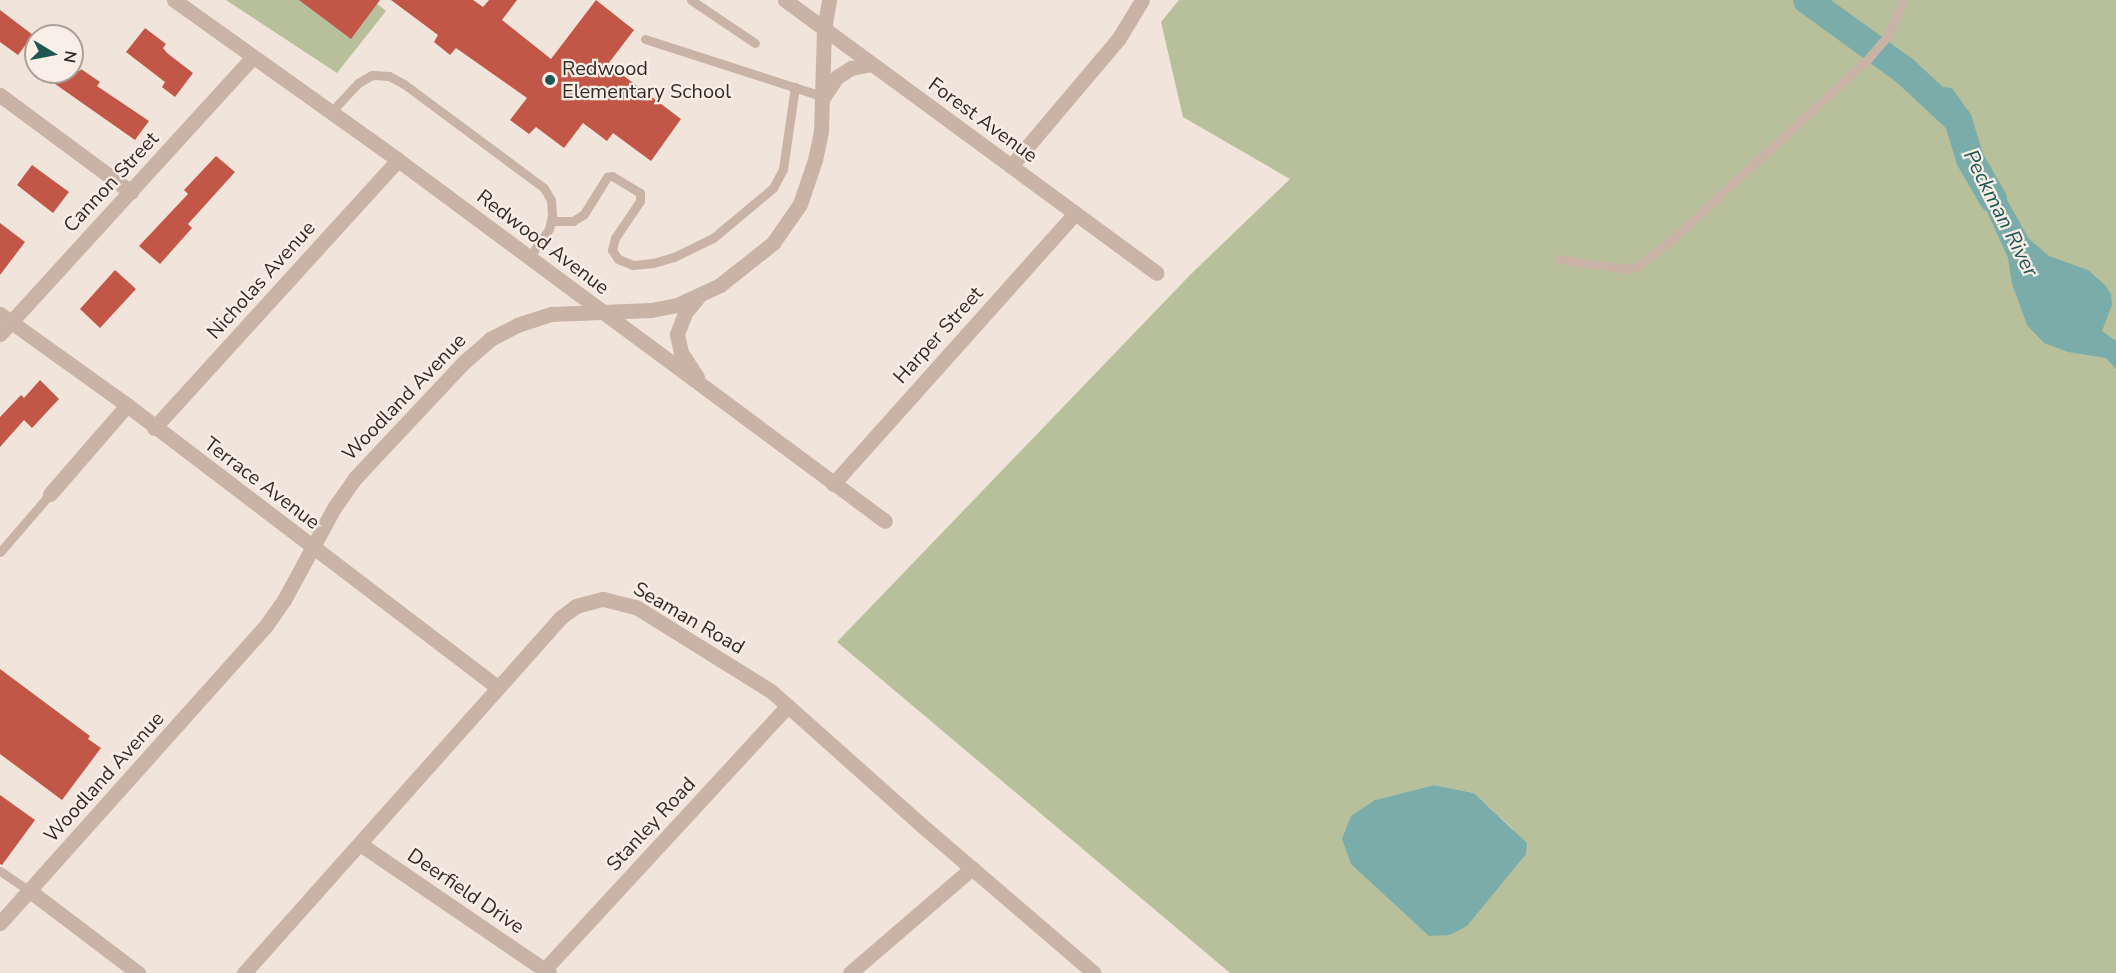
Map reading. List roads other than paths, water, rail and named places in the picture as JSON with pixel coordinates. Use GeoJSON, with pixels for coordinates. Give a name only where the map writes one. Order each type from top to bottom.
{"type":"FeatureCollection","features":[{"type":"Feature","properties":{"kind":"street","name":"Redwood Avenue"},"geometry":{"type":"LineString","coordinates":[[174,0],[530,256],[598,310],[702,384],[885,521]]}},
{"type":"Feature","properties":{"kind":"street","name":"Forest Avenue"},"geometry":{"type":"LineString","coordinates":[[784,0],[1157,273]]}},
{"type":"Feature","properties":{"kind":"street","name":"Woodland Avenue"},"geometry":{"type":"LineString","coordinates":[[0,923],[264,627],[284,600],[312,547],[355,478],[464,362],[490,339],[518,325],[551,314],[598,310],[651,310],[677,305],[720,285],[757,258],[773,243],[800,204],[815,160],[820,131],[824,29],[829,0]]}},
{"type":"Feature","properties":{"kind":"street"},"geometry":{"type":"LineString","coordinates":[[1011,166],[1119,38],[1142,0]]}},
{"type":"Feature","properties":{"kind":"street","name":"Cannon Street"},"geometry":{"type":"LineString","coordinates":[[0,334],[5,317],[131,192],[253,57]]}},
{"type":"Feature","properties":{"kind":"street"},"geometry":{"type":"LineString","coordinates":[[821,99],[837,77],[851,68],[871,64]]}},
{"type":"Feature","properties":{"kind":"street"},"geometry":{"type":"LineString","coordinates":[[0,95],[131,192]]}},
{"type":"Feature","properties":{"kind":"street","name":"Nicholas Avenue"},"geometry":{"type":"LineString","coordinates":[[154,428],[398,160]]}},
{"type":"Feature","properties":{"kind":"street","name":"Harper Street"},"geometry":{"type":"LineString","coordinates":[[833,484],[1074,214]]}},
{"type":"Feature","properties":{"kind":"street"},"geometry":{"type":"LineString","coordinates":[[700,295],[685,314],[678,334],[681,352],[702,384]]}},
{"type":"Feature","properties":{"kind":"street","name":"Terrace Avenue"},"geometry":{"type":"LineString","coordinates":[[5,317],[127,405],[154,428],[497,687]]}},
{"type":"Feature","properties":{"kind":"street"},"geometry":{"type":"LineString","coordinates":[[50,494],[127,405]]}},
{"type":"Feature","properties":{"kind":"street","name":"Seaman Road"},"geometry":{"type":"LineString","coordinates":[[243,973],[560,618],[576,606],[603,599],[636,607],[771,691],[1094,973]]}},
{"type":"Feature","properties":{"kind":"street","name":"Stanley Road"},"geometry":{"type":"LineString","coordinates":[[547,971],[788,706]]}},
{"type":"Feature","properties":{"kind":"street","name":"Deerfield Drive"},"geometry":{"type":"LineString","coordinates":[[360,843],[547,971]]}},
{"type":"Feature","properties":{"kind":"street"},"geometry":{"type":"LineString","coordinates":[[850,973],[972,868]]}},
{"type":"Feature","properties":{"kind":"street"},"geometry":{"type":"LineString","coordinates":[[30,891],[138,973]]}},
{"type":"Feature","properties":{"kind":"lane"},"geometry":{"type":"LineString","coordinates":[[691,0],[755,43]]}},
{"type":"Feature","properties":{"kind":"lane"},"geometry":{"type":"LineString","coordinates":[[1558,259],[1628,269],[1636,267],[1667,244],[1865,62],[1887,37],[1903,0]]}},
{"type":"Feature","properties":{"kind":"lane"},"geometry":{"type":"LineString","coordinates":[[645,39],[795,87],[821,99]]}},
{"type":"Feature","properties":{"kind":"lane"},"geometry":{"type":"LineString","coordinates":[[331,112],[358,82],[372,75],[389,76],[404,84],[543,188],[551,200],[551,221],[549,229],[530,256]]}},
{"type":"Feature","properties":{"kind":"lane"},"geometry":{"type":"LineString","coordinates":[[551,221],[573,221],[584,214],[607,177],[612,177],[640,193],[640,201],[615,238],[612,250],[618,259],[633,264],[652,263],[674,257],[713,238],[773,188],[783,169],[795,87]]}},
{"type":"Feature","properties":{"kind":"lane"},"geometry":{"type":"LineString","coordinates":[[0,552],[50,494]]}},
{"type":"Feature","properties":{"kind":"lane"},"geometry":{"type":"LineString","coordinates":[[0,871],[30,891]]}},
{"type":"Feature","properties":{"kind":"water"},"geometry":{"type":"Polygon","coordinates":[[[1865,28],[1905,59],[1923,85],[1952,88],[1971,115],[1986,169],[1996,180],[2029,239],[2049,256],[2088,270],[2105,285],[2111,294],[2112,305],[2102,331],[2116,341],[2116,369],[2106,358],[2068,352],[2044,343],[2027,325],[2012,284],[2008,258],[1984,205],[1962,118],[1954,108],[1935,95],[1922,97],[1918,95],[1892,67],[1855,38],[1865,28]]]}},
{"type":"Feature","properties":{"kind":"water"},"geometry":{"type":"Polygon","coordinates":[[[1434,785],[1474,793],[1527,843],[1526,854],[1467,926],[1450,935],[1429,936],[1351,864],[1342,839],[1351,816],[1375,800],[1434,785]]]}},
{"type":"Feature","properties":{"kind":"waterway","name":"Peckman River"},"geometry":{"type":"LineString","coordinates":[[1807,0],[1905,71],[1958,120],[1970,159],[1993,199]]}},
{"type":"Feature","properties":{"kind":"place","name":"Redwood Elementary School"},"geometry":{"type":"Point","coordinates":[550,80]}}]}
